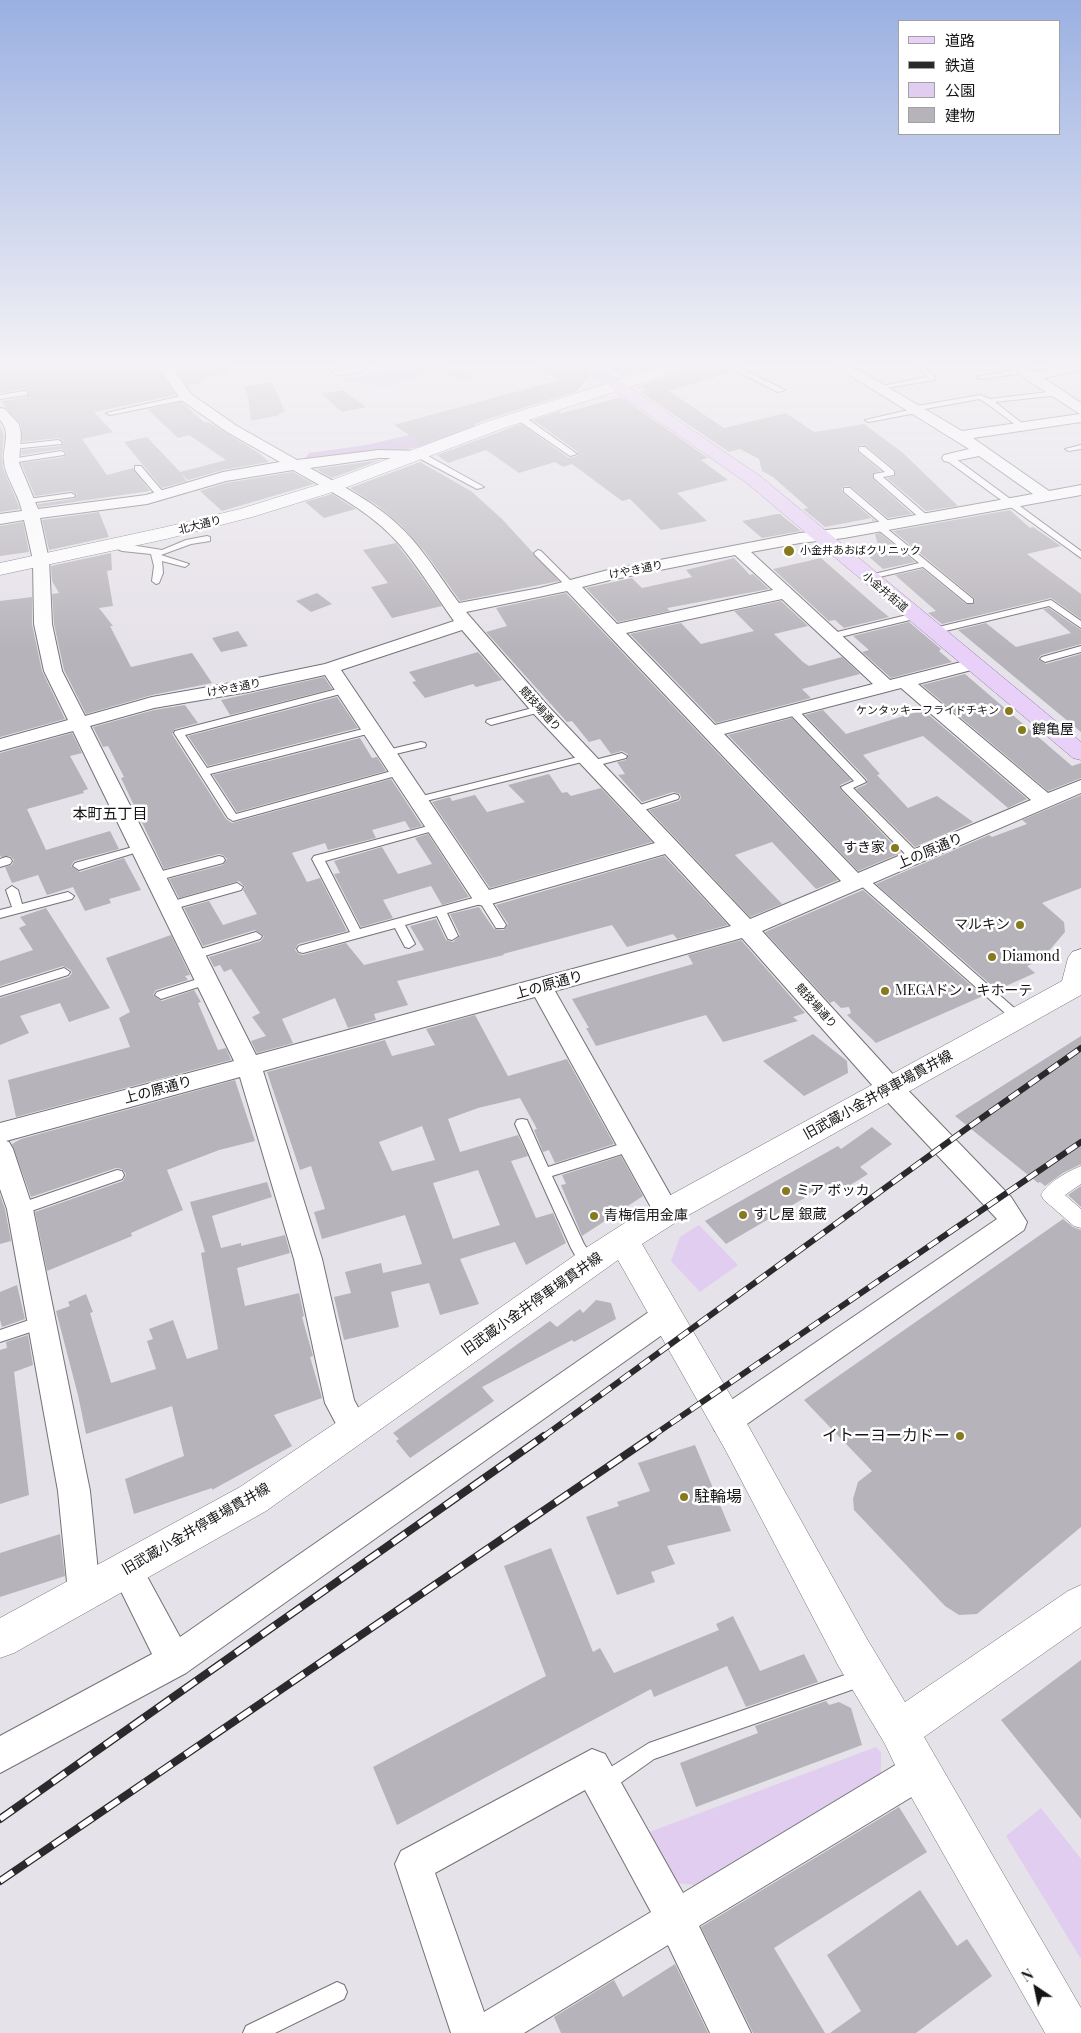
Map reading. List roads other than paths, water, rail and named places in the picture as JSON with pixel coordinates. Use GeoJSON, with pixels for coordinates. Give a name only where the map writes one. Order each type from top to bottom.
{"type":"FeatureCollection","features":[{"type":"Feature","properties":{"kind":"main road","name":"小金井街道"},"geometry":{"type":"LineString","coordinates":[[726,461],[754,480],[869,578],[1081,753]]}},
{"type":"Feature","properties":{"kind":"street"},"geometry":{"type":"LineString","coordinates":[[10,461],[29,510],[41,560],[43,624],[52,671],[249,1066],[308,1259],[340,1403],[355,1429]]}},
{"type":"Feature","properties":{"kind":"street"},"geometry":{"type":"LineString","coordinates":[[0,519],[29,510],[130,502],[159,492],[301,461]]}},
{"type":"Feature","properties":{"kind":"street","name":"北大通り"},"geometry":{"type":"LineString","coordinates":[[0,568],[246,513],[333,486],[400,461]]}},
{"type":"Feature","properties":{"kind":"street"},"geometry":{"type":"LineString","coordinates":[[997,461],[1046,496]]}},
{"type":"Feature","properties":{"kind":"street","name":"競技場通り"},"geometry":{"type":"LineString","coordinates":[[290,462],[367,508],[405,541],[460,616],[540,709],[747,929],[890,1088],[1002,1205],[1014,1222],[726,1421]]}},
{"type":"Feature","properties":{"kind":"street","name":"けやき通り"},"geometry":{"type":"LineString","coordinates":[[0,745],[152,703],[248,686],[330,668],[460,616],[608,575],[818,535],[884,526],[1081,490]]}},
{"type":"Feature","properties":{"kind":"street"},"geometry":{"type":"LineString","coordinates":[[739,550],[832,636],[1045,801]]}},
{"type":"Feature","properties":{"kind":"street"},"geometry":{"type":"LineString","coordinates":[[570,585],[615,630],[709,732],[858,882]]}},
{"type":"Feature","properties":{"kind":"street"},"geometry":{"type":"LineString","coordinates":[[615,630],[785,593]]}},
{"type":"Feature","properties":{"kind":"street"},"geometry":{"type":"LineString","coordinates":[[709,732],[973,664]]}},
{"type":"Feature","properties":{"kind":"street"},"geometry":{"type":"LineString","coordinates":[[330,668],[484,898],[669,846]]}},
{"type":"Feature","properties":{"kind":"street","name":"上の原通り"},"geometry":{"type":"LineString","coordinates":[[0,1133],[542,987],[747,929],[1081,786]]}},
{"type":"Feature","properties":{"kind":"street"},"geometry":{"type":"LineString","coordinates":[[1078,984],[1081,958]]}},
{"type":"Feature","properties":{"kind":"street","name":"旧武蔵小金井停車場貫井線"},"geometry":{"type":"LineString","coordinates":[[0,1639],[253,1498],[355,1429],[589,1262],[667,1212],[1078,984]]}},
{"type":"Feature","properties":{"kind":"street"},"geometry":{"type":"LineString","coordinates":[[542,987],[667,1212]]}},
{"type":"Feature","properties":{"kind":"street"},"geometry":{"type":"LineString","coordinates":[[0,1149],[20,1209],[74,1492],[84,1592]]}},
{"type":"Feature","properties":{"kind":"street"},"geometry":{"type":"LineString","coordinates":[[1081,1174],[1051,1195],[1081,1220]]}},
{"type":"Feature","properties":{"kind":"street"},"geometry":{"type":"LineString","coordinates":[[623,1240],[899,1730],[920,1771],[1070,2033]]}},
{"type":"Feature","properties":{"kind":"street"},"geometry":{"type":"LineString","coordinates":[[0,1755],[174,1661],[666,1316]]}},
{"type":"Feature","properties":{"kind":"street"},"geometry":{"type":"LineString","coordinates":[[126,1569],[174,1661]]}},
{"type":"Feature","properties":{"kind":"street"},"geometry":{"type":"LineString","coordinates":[[899,1730],[1081,1604]]}},
{"type":"Feature","properties":{"kind":"street"},"geometry":{"type":"LineString","coordinates":[[471,2033],[414,1864],[592,1767],[676,1920],[731,2033]]}},
{"type":"Feature","properties":{"kind":"street"},"geometry":{"type":"LineString","coordinates":[[488,2033],[920,1771]]}},
{"type":"Feature","properties":{"kind":"lane"},"geometry":{"type":"LineString","coordinates":[[431,461],[480,487]]}},
{"type":"Feature","properties":{"kind":"lane"},"geometry":{"type":"LineString","coordinates":[[876,461],[892,473],[877,476],[925,518]]}},
{"type":"Feature","properties":{"kind":"lane"},"geometry":{"type":"LineString","coordinates":[[954,461],[1081,555]]}},
{"type":"Feature","properties":{"kind":"lane"},"geometry":{"type":"LineString","coordinates":[[138,468],[159,492]]}},
{"type":"Feature","properties":{"kind":"lane"},"geometry":{"type":"LineString","coordinates":[[847,490],[925,564],[970,601]]}},
{"type":"Feature","properties":{"kind":"lane"},"geometry":{"type":"LineString","coordinates":[[29,510],[71,495]]}},
{"type":"Feature","properties":{"kind":"lane"},"geometry":{"type":"LineString","coordinates":[[156,554],[189,542],[207,539]]}},
{"type":"Feature","properties":{"kind":"lane"},"geometry":{"type":"LineString","coordinates":[[112,544],[122,548],[156,554],[185,564]]}},
{"type":"Feature","properties":{"kind":"lane"},"geometry":{"type":"LineString","coordinates":[[538,552],[570,585]]}},
{"type":"Feature","properties":{"kind":"lane"},"geometry":{"type":"LineString","coordinates":[[156,554],[159,572],[156,581]]}},
{"type":"Feature","properties":{"kind":"lane"},"geometry":{"type":"LineString","coordinates":[[869,578],[925,564]]}},
{"type":"Feature","properties":{"kind":"lane"},"geometry":{"type":"LineString","coordinates":[[933,631],[1051,603],[1081,625]]}},
{"type":"Feature","properties":{"kind":"lane"},"geometry":{"type":"LineString","coordinates":[[832,636],[915,616]]}},
{"type":"Feature","properties":{"kind":"lane"},"geometry":{"type":"LineString","coordinates":[[1045,659],[1081,649]]}},
{"type":"Feature","properties":{"kind":"lane"},"geometry":{"type":"LineString","coordinates":[[344,690],[179,733],[233,818],[399,772]]}},
{"type":"Feature","properties":{"kind":"lane"},"geometry":{"type":"LineString","coordinates":[[491,722],[540,709]]}},
{"type":"Feature","properties":{"kind":"lane"},"geometry":{"type":"LineString","coordinates":[[792,710],[861,782],[846,787],[915,857]]}},
{"type":"Feature","properties":{"kind":"lane"},"geometry":{"type":"LineString","coordinates":[[204,772],[372,730]]}},
{"type":"Feature","properties":{"kind":"lane"},"geometry":{"type":"LineString","coordinates":[[387,754],[421,745]]}},
{"type":"Feature","properties":{"kind":"lane"},"geometry":{"type":"LineString","coordinates":[[418,800],[588,761],[622,756]]}},
{"type":"Feature","properties":{"kind":"lane"},"geometry":{"type":"LineString","coordinates":[[634,810],[674,797]]}},
{"type":"Feature","properties":{"kind":"lane"},"geometry":{"type":"LineString","coordinates":[[357,934],[318,859],[436,827]]}},
{"type":"Feature","properties":{"kind":"lane"},"geometry":{"type":"LineString","coordinates":[[79,866],[140,848]]}},
{"type":"Feature","properties":{"kind":"lane"},"geometry":{"type":"LineString","coordinates":[[155,877],[219,860]]}},
{"type":"Feature","properties":{"kind":"lane"},"geometry":{"type":"LineString","coordinates":[[858,882],[1017,1017]]}},
{"type":"Feature","properties":{"kind":"lane"},"geometry":{"type":"LineString","coordinates":[[170,906],[237,887]]}},
{"type":"Feature","properties":{"kind":"lane"},"geometry":{"type":"LineString","coordinates":[[12,890],[18,909]]}},
{"type":"Feature","properties":{"kind":"lane"},"geometry":{"type":"LineString","coordinates":[[0,914],[68,896]]}},
{"type":"Feature","properties":{"kind":"lane"},"geometry":{"type":"LineString","coordinates":[[303,949],[484,898],[500,925]]}},
{"type":"Feature","properties":{"kind":"lane"},"geometry":{"type":"LineString","coordinates":[[440,911],[452,936]]}},
{"type":"Feature","properties":{"kind":"lane"},"geometry":{"type":"LineString","coordinates":[[398,923],[409,944]]}},
{"type":"Feature","properties":{"kind":"lane"},"geometry":{"type":"LineString","coordinates":[[195,955],[256,936]]}},
{"type":"Feature","properties":{"kind":"lane"},"geometry":{"type":"LineString","coordinates":[[0,992],[64,972]]}},
{"type":"Feature","properties":{"kind":"lane"},"geometry":{"type":"LineString","coordinates":[[161,994],[207,980]]}},
{"type":"Feature","properties":{"kind":"lane"},"geometry":{"type":"LineString","coordinates":[[522,1124],[578,1248],[589,1262]]}},
{"type":"Feature","properties":{"kind":"lane"},"geometry":{"type":"LineString","coordinates":[[545,1173],[630,1146]]}},
{"type":"Feature","properties":{"kind":"lane"},"geometry":{"type":"LineString","coordinates":[[20,1209],[117,1175]]}},
{"type":"Feature","properties":{"kind":"lane"},"geometry":{"type":"LineString","coordinates":[[0,1336],[41,1322]]}},
{"type":"Feature","properties":{"kind":"lane"},"geometry":{"type":"LineString","coordinates":[[602,1784],[648,1752],[867,1676]]}},
{"type":"Feature","properties":{"kind":"lane"},"geometry":{"type":"LineString","coordinates":[[253,2033],[337,1992]]}},
{"type":"Feature","properties":{"kind":"railway"},"geometry":{"type":"LineString","coordinates":[[543,1437],[966,1129],[1081,1048]]}},
{"type":"Feature","properties":{"kind":"railway"},"geometry":{"type":"LineString","coordinates":[[651,1437],[1081,1142]]}},
{"type":"Feature","properties":{"kind":"railway"},"geometry":{"type":"LineString","coordinates":[[0,1819],[544,1436]]}},
{"type":"Feature","properties":{"kind":"railway"},"geometry":{"type":"LineString","coordinates":[[0,1881],[653,1436]]}},
{"type":"Feature","properties":{"kind":"place","name":"小金井あおばクリニック"},"geometry":{"type":"Point","coordinates":[789,551]}},
{"type":"Feature","properties":{"kind":"place","name":"ケンタッキーフライドチキン"},"geometry":{"type":"Point","coordinates":[1009,711]}},
{"type":"Feature","properties":{"kind":"place","name":"鶴亀屋"},"geometry":{"type":"Point","coordinates":[1022,730]}},
{"type":"Feature","properties":{"kind":"place","name":"すき家"},"geometry":{"type":"Point","coordinates":[895,848]}},
{"type":"Feature","properties":{"kind":"place","name":"マルキン"},"geometry":{"type":"Point","coordinates":[1020,925]}},
{"type":"Feature","properties":{"kind":"place","name":"Diamond"},"geometry":{"type":"Point","coordinates":[992,957]}},
{"type":"Feature","properties":{"kind":"place","name":"MEGAドン・キホーテ"},"geometry":{"type":"Point","coordinates":[885,991]}},
{"type":"Feature","properties":{"kind":"place","name":"ミア ボッカ"},"geometry":{"type":"Point","coordinates":[786,1191]}},
{"type":"Feature","properties":{"kind":"place","name":"すし屋 銀蔵"},"geometry":{"type":"Point","coordinates":[743,1215]}},
{"type":"Feature","properties":{"kind":"place","name":"青梅信用金庫"},"geometry":{"type":"Point","coordinates":[594,1216]}},
{"type":"Feature","properties":{"kind":"place","name":"イトーヨーカドー"},"geometry":{"type":"Point","coordinates":[960,1436]}},
{"type":"Feature","properties":{"kind":"place","name":"駐輪場"},"geometry":{"type":"Point","coordinates":[684,1497]}},
{"type":"Feature","properties":{"kind":"district","name":"本町五丁目"},"geometry":{"type":"Point","coordinates":[110,814]}}]}
